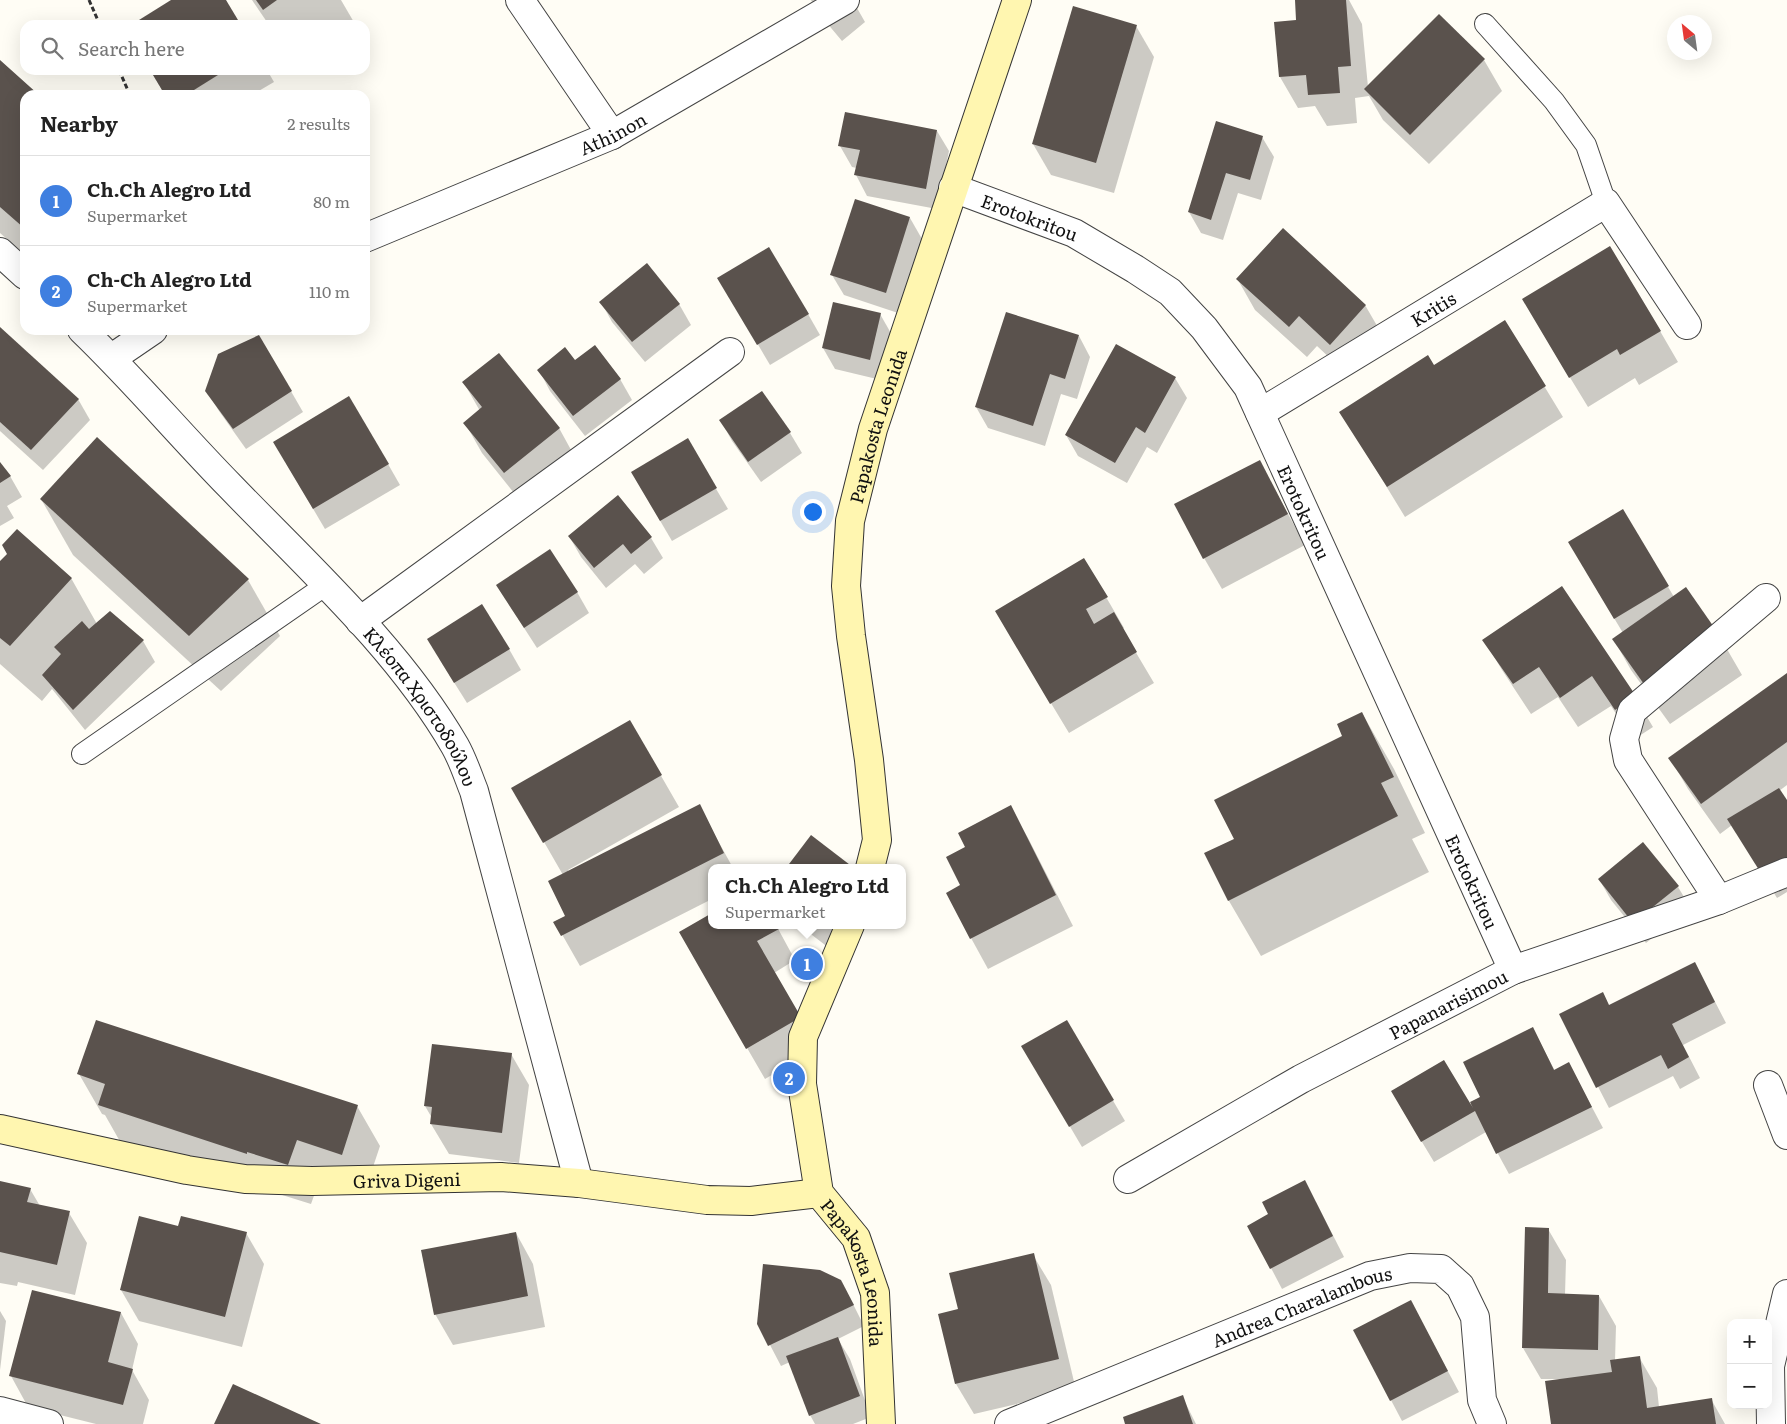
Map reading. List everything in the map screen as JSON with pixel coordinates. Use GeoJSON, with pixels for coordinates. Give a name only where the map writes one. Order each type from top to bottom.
{"type":"FeatureCollection","features":[{"type":"Feature","properties":{"kind":"main road","name":"Papakosta Leonida"},"geometry":{"type":"LineString","coordinates":[[871,864],[877,840],[846,586],[850,521],[873,429],[1017,0]]}},
{"type":"Feature","properties":{"kind":"main road","name":"Papakosta Leonida"},"geometry":{"type":"LineString","coordinates":[[848,929],[803,1037],[802,1084],[819,1193],[856,1238],[875,1294],[881,1424]]}},
{"type":"Feature","properties":{"kind":"main road","name":"Griva Digeni"},"geometry":{"type":"LineString","coordinates":[[0,1129],[187,1170],[245,1178],[312,1181],[500,1177],[579,1182],[707,1200],[751,1202],[819,1193]]}},
{"type":"Feature","properties":{"kind":"street"},"geometry":{"type":"LineString","coordinates":[[520,0],[612,135]]}},
{"type":"Feature","properties":{"kind":"street","name":"Athinon"},"geometry":{"type":"LineString","coordinates":[[370,236],[612,135],[844,0]]}},
{"type":"Feature","properties":{"kind":"street","name":"Erotokritou"},"geometry":{"type":"LineString","coordinates":[[953,188],[1074,233],[1170,292],[1204,328],[1248,387],[1513,970]]}},
{"type":"Feature","properties":{"kind":"street"},"geometry":{"type":"LineString","coordinates":[[1606,202],[1687,325]]}},
{"type":"Feature","properties":{"kind":"street","name":"Kritis"},"geometry":{"type":"LineString","coordinates":[[1260,413],[1606,202]]}},
{"type":"Feature","properties":{"kind":"street","name":"Κλέοπα Χριστοδούλου"},"geometry":{"type":"LineString","coordinates":[[87,335],[112,358],[360,621],[400,667],[432,709],[456,748],[474,791],[579,1182]]}},
{"type":"Feature","properties":{"kind":"street"},"geometry":{"type":"LineString","coordinates":[[112,358],[146,335]]}},
{"type":"Feature","properties":{"kind":"street"},"geometry":{"type":"LineString","coordinates":[[360,621],[730,352]]}},
{"type":"Feature","properties":{"kind":"street"},"geometry":{"type":"LineString","coordinates":[[1719,900],[1628,760],[1624,739],[1632,711],[1766,598]]}},
{"type":"Feature","properties":{"kind":"street","name":"Papanarisimou"},"geometry":{"type":"LineString","coordinates":[[1128,1179],[1301,1078],[1513,970],[1719,900],[1787,872]]}},
{"type":"Feature","properties":{"kind":"street"},"geometry":{"type":"LineString","coordinates":[[1768,1085],[1787,1136]]}},
{"type":"Feature","properties":{"kind":"street","name":"Andrea Charalambous"},"geometry":{"type":"LineString","coordinates":[[1009,1424],[1370,1276],[1410,1268],[1442,1269],[1460,1286],[1475,1316],[1482,1400],[1492,1424]]}},
{"type":"Feature","properties":{"kind":"street"},"geometry":{"type":"LineString","coordinates":[[1771,1424],[1770,1366],[1787,1294]]}},
{"type":"Feature","properties":{"kind":"street"},"geometry":{"type":"LineString","coordinates":[[0,1411],[49,1424]]}},
{"type":"Feature","properties":{"kind":"lane"},"geometry":{"type":"LineString","coordinates":[[1485,24],[1554,101],[1586,146],[1606,202]]}},
{"type":"Feature","properties":{"kind":"lane"},"geometry":{"type":"LineString","coordinates":[[82,754],[326,585]]}},
{"type":"Feature","properties":{"kind":"path"},"geometry":{"type":"LineString","coordinates":[[89,0],[98,20]]}},
{"type":"Feature","properties":{"kind":"path"},"geometry":{"type":"LineString","coordinates":[[122,75],[128,90]]}},
{"type":"Feature","properties":{"kind":"building"},"geometry":{"type":"Polygon","coordinates":[[[171,0],[226,0],[238,20],[139,20],[171,0]]]}},
{"type":"Feature","properties":{"kind":"building"},"geometry":{"type":"Polygon","coordinates":[[[256,0],[277,0],[263,10],[256,0]]]}},
{"type":"Feature","properties":{"kind":"building"},"geometry":{"type":"Polygon","coordinates":[[[1295,0],[1346,0],[1351,66],[1338,67],[1340,93],[1308,95],[1306,75],[1279,77],[1274,22],[1296,20],[1295,0]]]}},
{"type":"Feature","properties":{"kind":"building"},"geometry":{"type":"Polygon","coordinates":[[[1073,6],[1137,25],[1096,163],[1032,144],[1073,6]]]}},
{"type":"Feature","properties":{"kind":"building"},"geometry":{"type":"Polygon","coordinates":[[[1439,14],[1485,59],[1410,135],[1364,89],[1439,14]]]}},
{"type":"Feature","properties":{"kind":"building"},"geometry":{"type":"Polygon","coordinates":[[[0,60],[33,90],[20,90],[20,224],[0,207],[0,60]]]}},
{"type":"Feature","properties":{"kind":"building"},"geometry":{"type":"Polygon","coordinates":[[[153,75],[218,75],[194,90],[162,90],[153,75]]]}},
{"type":"Feature","properties":{"kind":"building"},"geometry":{"type":"Polygon","coordinates":[[[845,112],[937,130],[926,189],[854,175],[860,150],[838,146],[845,112]]]}},
{"type":"Feature","properties":{"kind":"building"},"geometry":{"type":"Polygon","coordinates":[[[1216,121],[1263,136],[1250,180],[1226,173],[1211,220],[1188,212],[1216,121]]]}},
{"type":"Feature","properties":{"kind":"building"},"geometry":{"type":"Polygon","coordinates":[[[855,199],[910,217],[886,293],[830,275],[855,199]]]}},
{"type":"Feature","properties":{"kind":"building"},"geometry":{"type":"Polygon","coordinates":[[[1283,228],[1366,305],[1330,345],[1299,316],[1289,327],[1236,279],[1283,228]]]}},
{"type":"Feature","properties":{"kind":"building"},"geometry":{"type":"Polygon","coordinates":[[[1610,246],[1661,331],[1620,355],[1617,349],[1569,378],[1522,299],[1610,246]]]}},
{"type":"Feature","properties":{"kind":"building"},"geometry":{"type":"Polygon","coordinates":[[[769,247],[809,314],[757,345],[717,278],[769,247]]]}},
{"type":"Feature","properties":{"kind":"building"},"geometry":{"type":"Polygon","coordinates":[[[647,263],[680,304],[632,342],[599,302],[647,263]]]}},
{"type":"Feature","properties":{"kind":"building"},"geometry":{"type":"Polygon","coordinates":[[[833,302],[881,313],[870,360],[822,348],[833,302]]]}},
{"type":"Feature","properties":{"kind":"building"},"geometry":{"type":"Polygon","coordinates":[[[1006,312],[1079,335],[1065,379],[1050,374],[1033,426],[975,407],[1006,312]]]}},
{"type":"Feature","properties":{"kind":"building"},"geometry":{"type":"Polygon","coordinates":[[[1505,320],[1546,386],[1387,487],[1339,412],[1428,355],[1434,365],[1505,320]]]}},
{"type":"Feature","properties":{"kind":"building"},"geometry":{"type":"Polygon","coordinates":[[[0,327],[79,399],[31,450],[0,422],[0,327]]]}},
{"type":"Feature","properties":{"kind":"building"},"geometry":{"type":"Polygon","coordinates":[[[259,335],[292,391],[233,429],[205,391],[218,354],[259,335]]]}},
{"type":"Feature","properties":{"kind":"building"},"geometry":{"type":"Polygon","coordinates":[[[1116,344],[1176,377],[1145,433],[1136,427],[1115,463],[1065,435],[1116,344]]]}},
{"type":"Feature","properties":{"kind":"building"},"geometry":{"type":"Polygon","coordinates":[[[595,345],[621,379],[573,416],[537,370],[565,347],[575,360],[595,345]]]}},
{"type":"Feature","properties":{"kind":"building"},"geometry":{"type":"Polygon","coordinates":[[[499,353],[560,428],[504,473],[463,423],[482,407],[462,382],[499,353]]]}},
{"type":"Feature","properties":{"kind":"building"},"geometry":{"type":"Polygon","coordinates":[[[762,391],[791,432],[748,462],[719,420],[762,391]]]}},
{"type":"Feature","properties":{"kind":"building"},"geometry":{"type":"Polygon","coordinates":[[[349,396],[389,464],[313,509],[273,442],[349,396]]]}},
{"type":"Feature","properties":{"kind":"building"},"geometry":{"type":"Polygon","coordinates":[[[97,437],[249,579],[189,636],[40,499],[97,437]]]}},
{"type":"Feature","properties":{"kind":"building"},"geometry":{"type":"Polygon","coordinates":[[[688,438],[717,488],[660,521],[631,472],[688,438]]]}},
{"type":"Feature","properties":{"kind":"building"},"geometry":{"type":"Polygon","coordinates":[[[1260,460],[1288,514],[1203,559],[1174,504],[1260,460]]]}},
{"type":"Feature","properties":{"kind":"building"},"geometry":{"type":"Polygon","coordinates":[[[0,462],[11,476],[0,483],[0,462]]]}},
{"type":"Feature","properties":{"kind":"building"},"geometry":{"type":"Polygon","coordinates":[[[618,495],[652,537],[631,554],[623,544],[594,568],[568,536],[618,495]]]}},
{"type":"Feature","properties":{"kind":"building"},"geometry":{"type":"Polygon","coordinates":[[[1623,509],[1669,586],[1614,619],[1568,542],[1623,509]]]}},
{"type":"Feature","properties":{"kind":"building"},"geometry":{"type":"Polygon","coordinates":[[[17,529],[72,578],[10,646],[0,638],[0,561],[7,554],[2,545],[17,529]]]}},
{"type":"Feature","properties":{"kind":"building"},"geometry":{"type":"Polygon","coordinates":[[[550,549],[578,592],[524,628],[496,585],[550,549]]]}},
{"type":"Feature","properties":{"kind":"building"},"geometry":{"type":"Polygon","coordinates":[[[1084,558],[1108,597],[1086,609],[1094,624],[1114,612],[1137,652],[1050,704],[995,611],[1084,558]]]}},
{"type":"Feature","properties":{"kind":"building"},"geometry":{"type":"Polygon","coordinates":[[[1562,586],[1636,696],[1615,710],[1592,676],[1560,698],[1539,667],[1513,684],[1482,640],[1562,586]]]}},
{"type":"Feature","properties":{"kind":"building"},"geometry":{"type":"Polygon","coordinates":[[[1686,587],[1725,643],[1651,694],[1612,639],[1686,587]]]}},
{"type":"Feature","properties":{"kind":"building"},"geometry":{"type":"Polygon","coordinates":[[[482,604],[510,649],[454,683],[427,639],[482,604]]]}},
{"type":"Feature","properties":{"kind":"building"},"geometry":{"type":"Polygon","coordinates":[[[110,611],[144,640],[73,710],[42,675],[61,654],[54,647],[82,621],[89,629],[110,611]]]}},
{"type":"Feature","properties":{"kind":"building"},"geometry":{"type":"Polygon","coordinates":[[[1787,673],[1787,742],[1701,804],[1668,758],[1787,673]]]}},
{"type":"Feature","properties":{"kind":"building"},"geometry":{"type":"Polygon","coordinates":[[[1362,712],[1394,777],[1381,783],[1398,816],[1228,901],[1204,853],[1234,839],[1214,800],[1342,736],[1337,724],[1362,712]]]}},
{"type":"Feature","properties":{"kind":"building"},"geometry":{"type":"Polygon","coordinates":[[[630,720],[662,775],[543,843],[511,788],[630,720]]]}},
{"type":"Feature","properties":{"kind":"building"},"geometry":{"type":"Polygon","coordinates":[[[1779,788],[1787,800],[1787,864],[1764,878],[1727,819],[1779,788]]]}},
{"type":"Feature","properties":{"kind":"building"},"geometry":{"type":"Polygon","coordinates":[[[700,804],[724,853],[561,936],[553,922],[565,916],[548,881],[700,804]]]}},
{"type":"Feature","properties":{"kind":"building"},"geometry":{"type":"Polygon","coordinates":[[[1011,805],[1056,895],[970,939],[946,893],[960,885],[946,857],[965,847],[958,833],[1011,805]]]}},
{"type":"Feature","properties":{"kind":"building"},"geometry":{"type":"Polygon","coordinates":[[[811,835],[849,864],[789,864],[811,835]]]}},
{"type":"Feature","properties":{"kind":"building"},"geometry":{"type":"Polygon","coordinates":[[[1643,842],[1679,886],[1633,923],[1598,879],[1643,842]]]}},
{"type":"Feature","properties":{"kind":"building"},"geometry":{"type":"Polygon","coordinates":[[[708,915],[708,929],[779,929],[757,941],[801,1017],[746,1049],[679,932],[708,915]]]}},
{"type":"Feature","properties":{"kind":"building"},"geometry":{"type":"Polygon","coordinates":[[[1695,962],[1715,1002],[1672,1024],[1689,1057],[1668,1069],[1661,1055],[1596,1088],[1559,1014],[1603,992],[1609,1005],[1695,962]]]}},
{"type":"Feature","properties":{"kind":"building"},"geometry":{"type":"Polygon","coordinates":[[[96,1020],[358,1105],[342,1155],[297,1140],[288,1165],[247,1152],[247,1154],[98,1105],[105,1084],[77,1074],[96,1020]]]}},
{"type":"Feature","properties":{"kind":"building"},"geometry":{"type":"Polygon","coordinates":[[[1067,1020],[1114,1100],[1069,1127],[1021,1046],[1067,1020]]]}},
{"type":"Feature","properties":{"kind":"building"},"geometry":{"type":"Polygon","coordinates":[[[1533,1027],[1554,1070],[1569,1062],[1592,1107],[1496,1154],[1475,1111],[1421,1142],[1391,1091],[1444,1060],[1473,1108],[1470,1102],[1480,1097],[1463,1062],[1533,1027]]]}},
{"type":"Feature","properties":{"kind":"building"},"geometry":{"type":"Polygon","coordinates":[[[432,1044],[512,1053],[502,1133],[430,1124],[432,1107],[424,1106],[432,1044]]]}},
{"type":"Feature","properties":{"kind":"building"},"geometry":{"type":"Polygon","coordinates":[[[1305,1180],[1333,1236],[1270,1269],[1247,1226],[1268,1214],[1262,1202],[1305,1180]]]}},
{"type":"Feature","properties":{"kind":"building"},"geometry":{"type":"Polygon","coordinates":[[[0,1181],[31,1188],[27,1202],[70,1211],[57,1265],[0,1252],[0,1181]]]}},
{"type":"Feature","properties":{"kind":"building"},"geometry":{"type":"Polygon","coordinates":[[[139,1216],[178,1226],[181,1216],[247,1232],[225,1317],[120,1290],[139,1216]]]}},
{"type":"Feature","properties":{"kind":"building"},"geometry":{"type":"Polygon","coordinates":[[[1525,1227],[1549,1228],[1548,1293],[1599,1295],[1598,1350],[1522,1348],[1525,1227]]]}},
{"type":"Feature","properties":{"kind":"building"},"geometry":{"type":"Polygon","coordinates":[[[516,1232],[528,1296],[434,1315],[421,1250],[516,1232]]]}},
{"type":"Feature","properties":{"kind":"building"},"geometry":{"type":"Polygon","coordinates":[[[1034,1253],[1059,1359],[955,1384],[938,1314],[958,1309],[949,1273],[1034,1253]]]}},
{"type":"Feature","properties":{"kind":"building"},"geometry":{"type":"Polygon","coordinates":[[[763,1264],[820,1270],[841,1280],[854,1305],[768,1346],[757,1324],[763,1264]]]}},
{"type":"Feature","properties":{"kind":"building"},"geometry":{"type":"Polygon","coordinates":[[[32,1290],[121,1312],[108,1362],[133,1369],[123,1405],[9,1376],[32,1290]]]}},
{"type":"Feature","properties":{"kind":"building"},"geometry":{"type":"Polygon","coordinates":[[[1411,1300],[1448,1371],[1390,1401],[1353,1330],[1411,1300]]]}},
{"type":"Feature","properties":{"kind":"building"},"geometry":{"type":"Polygon","coordinates":[[[838,1337],[860,1396],[809,1416],[786,1356],[838,1337]]]}},
{"type":"Feature","properties":{"kind":"building"},"geometry":{"type":"Polygon","coordinates":[[[1640,1356],[1647,1408],[1712,1398],[1716,1424],[1551,1424],[1545,1381],[1612,1372],[1610,1360],[1640,1356]]]}},
{"type":"Feature","properties":{"kind":"building"},"geometry":{"type":"Polygon","coordinates":[[[233,1384],[321,1424],[214,1424],[233,1384]]]}},
{"type":"Feature","properties":{"kind":"building"},"geometry":{"type":"Polygon","coordinates":[[[1183,1395],[1193,1424],[1125,1424],[1123,1417],[1183,1395]]]}},
{"type":"Feature","properties":{"kind":"place","name":"Ch.Ch Alegro Ltd"},"geometry":{"type":"Point","coordinates":[807,964]}},
{"type":"Feature","properties":{"kind":"place","name":"Ch-Ch Alegro Ltd"},"geometry":{"type":"Point","coordinates":[789,1078]}}]}
